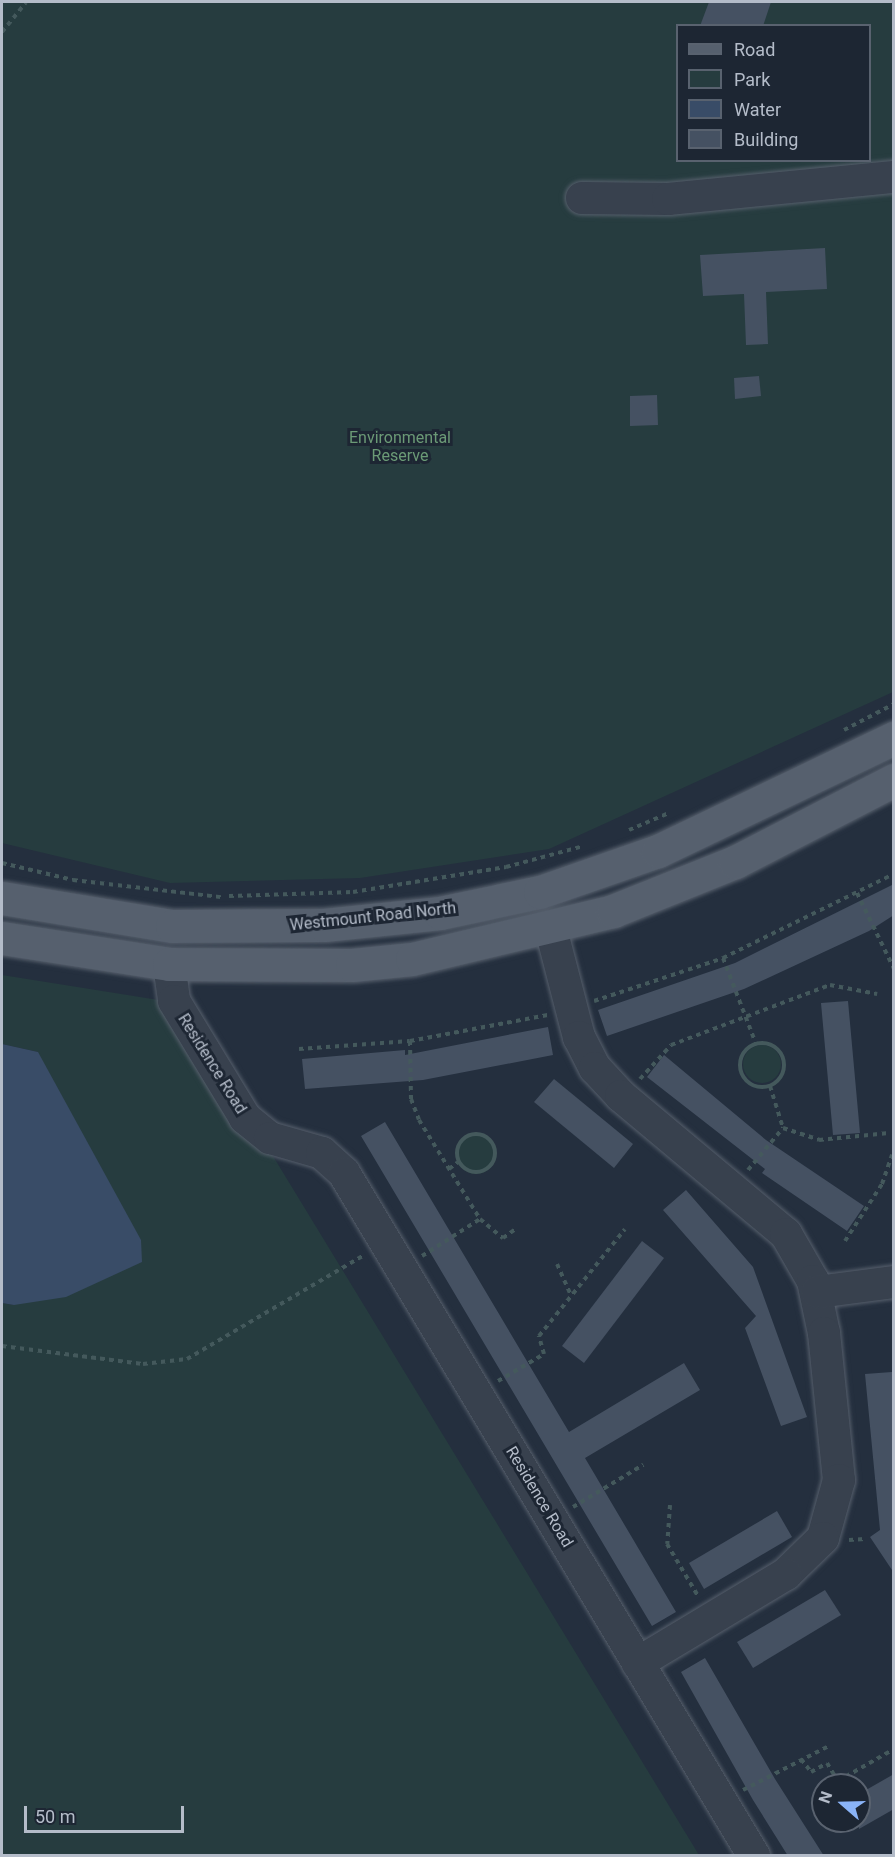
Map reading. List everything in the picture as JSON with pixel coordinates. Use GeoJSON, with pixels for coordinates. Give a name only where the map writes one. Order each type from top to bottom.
{"type":"FeatureCollection","features":[{"type":"Feature","properties":{"kind":"main road","name":"Westmount Road North"},"geometry":{"type":"LineString","coordinates":[[2,898],[172,926],[324,925],[440,913],[540,892],[658,851],[894,738]]}},
{"type":"Feature","properties":{"kind":"main road"},"geometry":{"type":"LineString","coordinates":[[2,938],[169,964],[352,965],[412,959],[551,929],[735,862],[894,780]]}},
{"type":"Feature","properties":{"kind":"street"},"geometry":{"type":"LineString","coordinates":[[582,198],[668,199],[894,177]]}},
{"type":"Feature","properties":{"kind":"street"},"geometry":{"type":"LineString","coordinates":[[551,929],[579,1037],[595,1068],[621,1096],[734,1187],[786,1234],[817,1292],[839,1480],[830,1524],[798,1566],[638,1663]]}},
{"type":"Feature","properties":{"kind":"street","name":"Residence Road"},"geometry":{"type":"LineString","coordinates":[[169,964],[178,1009],[245,1118],[270,1138],[315,1150],[338,1165],[754,1856]]}},
{"type":"Feature","properties":{"kind":"street"},"geometry":{"type":"LineString","coordinates":[[817,1292],[894,1282]]}},
{"type":"Feature","properties":{"kind":"path"},"geometry":{"type":"LineString","coordinates":[[2,32],[26,2]]}},
{"type":"Feature","properties":{"kind":"path"},"geometry":{"type":"LineString","coordinates":[[832,735],[894,704]]}},
{"type":"Feature","properties":{"kind":"path"},"geometry":{"type":"LineString","coordinates":[[625,832],[678,810]]}},
{"type":"Feature","properties":{"kind":"path"},"geometry":{"type":"LineString","coordinates":[[2,863],[73,880],[242,896],[353,892],[506,867],[593,844]]}},
{"type":"Feature","properties":{"kind":"path"},"geometry":{"type":"LineString","coordinates":[[585,1004],[723,958],[894,874]]}},
{"type":"Feature","properties":{"kind":"path"},"geometry":{"type":"LineString","coordinates":[[857,893],[894,969]]}},
{"type":"Feature","properties":{"kind":"path"},"geometry":{"type":"LineString","coordinates":[[723,958],[750,1017],[756,1044]]}},
{"type":"Feature","properties":{"kind":"path"},"geometry":{"type":"LineString","coordinates":[[631,1088],[671,1045],[830,985],[878,994]]}},
{"type":"Feature","properties":{"kind":"path"},"geometry":{"type":"LineString","coordinates":[[299,1049],[410,1041],[555,1013]]}},
{"type":"Feature","properties":{"kind":"path"},"geometry":{"type":"LineString","coordinates":[[410,1041],[411,1099],[449,1169],[480,1219],[502,1238],[514,1230]]}},
{"type":"Feature","properties":{"kind":"path"},"geometry":{"type":"LineString","coordinates":[[756,1044],[771,1044],[782,1054],[781,1076],[770,1085],[756,1086],[742,1071],[745,1051],[756,1044]]}},
{"type":"Feature","properties":{"kind":"path"},"geometry":{"type":"LineString","coordinates":[[770,1085],[783,1128]]}},
{"type":"Feature","properties":{"kind":"path"},"geometry":{"type":"LineString","coordinates":[[734,1187],[783,1128]]}},
{"type":"Feature","properties":{"kind":"path"},"geometry":{"type":"LineString","coordinates":[[783,1128],[819,1140],[889,1133]]}},
{"type":"Feature","properties":{"kind":"path"},"geometry":{"type":"LineString","coordinates":[[449,1169],[458,1162],[461,1143],[470,1134],[492,1143],[493,1161],[484,1171],[469,1171],[458,1162]]}},
{"type":"Feature","properties":{"kind":"path"},"geometry":{"type":"LineString","coordinates":[[845,1241],[882,1184],[892,1155]]}},
{"type":"Feature","properties":{"kind":"path"},"geometry":{"type":"LineString","coordinates":[[402,1268],[480,1219]]}},
{"type":"Feature","properties":{"kind":"path"},"geometry":{"type":"LineString","coordinates":[[477,1394],[544,1354],[539,1336],[625,1229]]}},
{"type":"Feature","properties":{"kind":"path"},"geometry":{"type":"LineString","coordinates":[[557,1264],[571,1295]]}},
{"type":"Feature","properties":{"kind":"path"},"geometry":{"type":"LineString","coordinates":[[2,1346],[143,1364],[187,1359],[341,1270]]}},
{"type":"Feature","properties":{"kind":"path"},"geometry":{"type":"LineString","coordinates":[[562,1514],[643,1465]]}},
{"type":"Feature","properties":{"kind":"path"},"geometry":{"type":"LineString","coordinates":[[670,1505],[667,1544],[703,1605]]}},
{"type":"Feature","properties":{"kind":"path"},"geometry":{"type":"LineString","coordinates":[[840,1537],[865,1539]]}},
{"type":"Feature","properties":{"kind":"path"},"geometry":{"type":"LineString","coordinates":[[722,1802],[829,1746]]}},
{"type":"Feature","properties":{"kind":"path"},"geometry":{"type":"LineString","coordinates":[[801,1759],[811,1772],[827,1763],[838,1781],[894,1749]]}},
{"type":"Feature","properties":{"kind":"green space","name":"Environmental Reserve"},"geometry":{"type":"Polygon","coordinates":[[[2,2],[893,2],[893,692],[549,849],[360,878],[170,883],[2,843],[2,2]]]}},
{"type":"Feature","properties":{"kind":"green space"},"geometry":{"type":"Polygon","coordinates":[[[2,975],[165,1001],[265,1143],[699,1855],[2,1855],[2,1303],[14,1305],[38,1052],[2,1044],[2,975]]]}},
{"type":"Feature","properties":{"kind":"green space"},"geometry":{"type":"Polygon","coordinates":[[[762,1045],[775,1051],[781,1064],[775,1077],[762,1083],[749,1077],[743,1064],[749,1051],[762,1045]]]}},
{"type":"Feature","properties":{"kind":"green space"},"geometry":{"type":"Polygon","coordinates":[[[476,1134],[490,1140],[496,1154],[490,1168],[476,1174],[462,1168],[456,1154],[462,1140],[476,1134]]]}},
{"type":"Feature","properties":{"kind":"water"},"geometry":{"type":"Polygon","coordinates":[[[2,1044],[38,1052],[141,1240],[142,1262],[66,1297],[14,1305],[2,1303],[2,1044]]]}},
{"type":"Feature","properties":{"kind":"building"},"geometry":{"type":"Polygon","coordinates":[[[709,2],[771,2],[764,24],[701,24],[709,2]]]}},
{"type":"Feature","properties":{"kind":"building"},"geometry":{"type":"Polygon","coordinates":[[[825,248],[827,289],[766,292],[768,344],[746,345],[744,294],[703,296],[700,255],[825,248]]]}},
{"type":"Feature","properties":{"kind":"building"},"geometry":{"type":"Polygon","coordinates":[[[759,376],[761,396],[735,399],[734,378],[759,376]]]}},
{"type":"Feature","properties":{"kind":"building"},"geometry":{"type":"Polygon","coordinates":[[[657,395],[658,425],[630,426],[630,396],[657,395]]]}},
{"type":"Feature","properties":{"kind":"building"},"geometry":{"type":"Polygon","coordinates":[[[894,884],[894,915],[869,931],[744,989],[607,1036],[598,1010],[735,963],[894,884]]]}},
{"type":"Feature","properties":{"kind":"building"},"geometry":{"type":"Polygon","coordinates":[[[848,1001],[860,1133],[833,1135],[821,1003],[848,1001]]]}},
{"type":"Feature","properties":{"kind":"building"},"geometry":{"type":"Polygon","coordinates":[[[548,1027],[553,1055],[423,1080],[305,1089],[302,1059],[405,1050],[405,1055],[548,1027]]]}},
{"type":"Feature","properties":{"kind":"building"},"geometry":{"type":"Polygon","coordinates":[[[664,1055],[766,1140],[864,1206],[847,1231],[762,1173],[765,1169],[647,1077],[664,1055]]]}},
{"type":"Feature","properties":{"kind":"building"},"geometry":{"type":"Polygon","coordinates":[[[554,1079],[633,1144],[614,1168],[534,1102],[554,1079]]]}},
{"type":"Feature","properties":{"kind":"building"},"geometry":{"type":"Polygon","coordinates":[[[385,1122],[569,1432],[684,1363],[700,1390],[585,1458],[676,1612],[652,1626],[361,1136],[385,1122]]]}},
{"type":"Feature","properties":{"kind":"building"},"geometry":{"type":"Polygon","coordinates":[[[686,1190],[753,1267],[807,1417],[781,1426],[745,1328],[756,1316],[663,1210],[686,1190]]]}},
{"type":"Feature","properties":{"kind":"building"},"geometry":{"type":"Polygon","coordinates":[[[642,1241],[664,1258],[584,1363],[562,1346],[642,1241]]]}},
{"type":"Feature","properties":{"kind":"building"},"geometry":{"type":"Polygon","coordinates":[[[892,1372],[894,1382],[894,1573],[870,1537],[880,1530],[865,1374],[892,1372]]]}},
{"type":"Feature","properties":{"kind":"building"},"geometry":{"type":"Polygon","coordinates":[[[777,1511],[792,1537],[704,1589],[689,1563],[777,1511]]]}},
{"type":"Feature","properties":{"kind":"building"},"geometry":{"type":"Polygon","coordinates":[[[825,1590],[841,1615],[753,1668],[737,1642],[825,1590]]]}},
{"type":"Feature","properties":{"kind":"building"},"geometry":{"type":"Polygon","coordinates":[[[705,1658],[775,1779],[824,1856],[788,1856],[753,1800],[681,1672],[705,1658]]]}},
{"type":"Feature","properties":{"kind":"building"},"geometry":{"type":"Polygon","coordinates":[[[894,1774],[894,1809],[871,1822],[871,1787],[894,1774]]]}}]}
